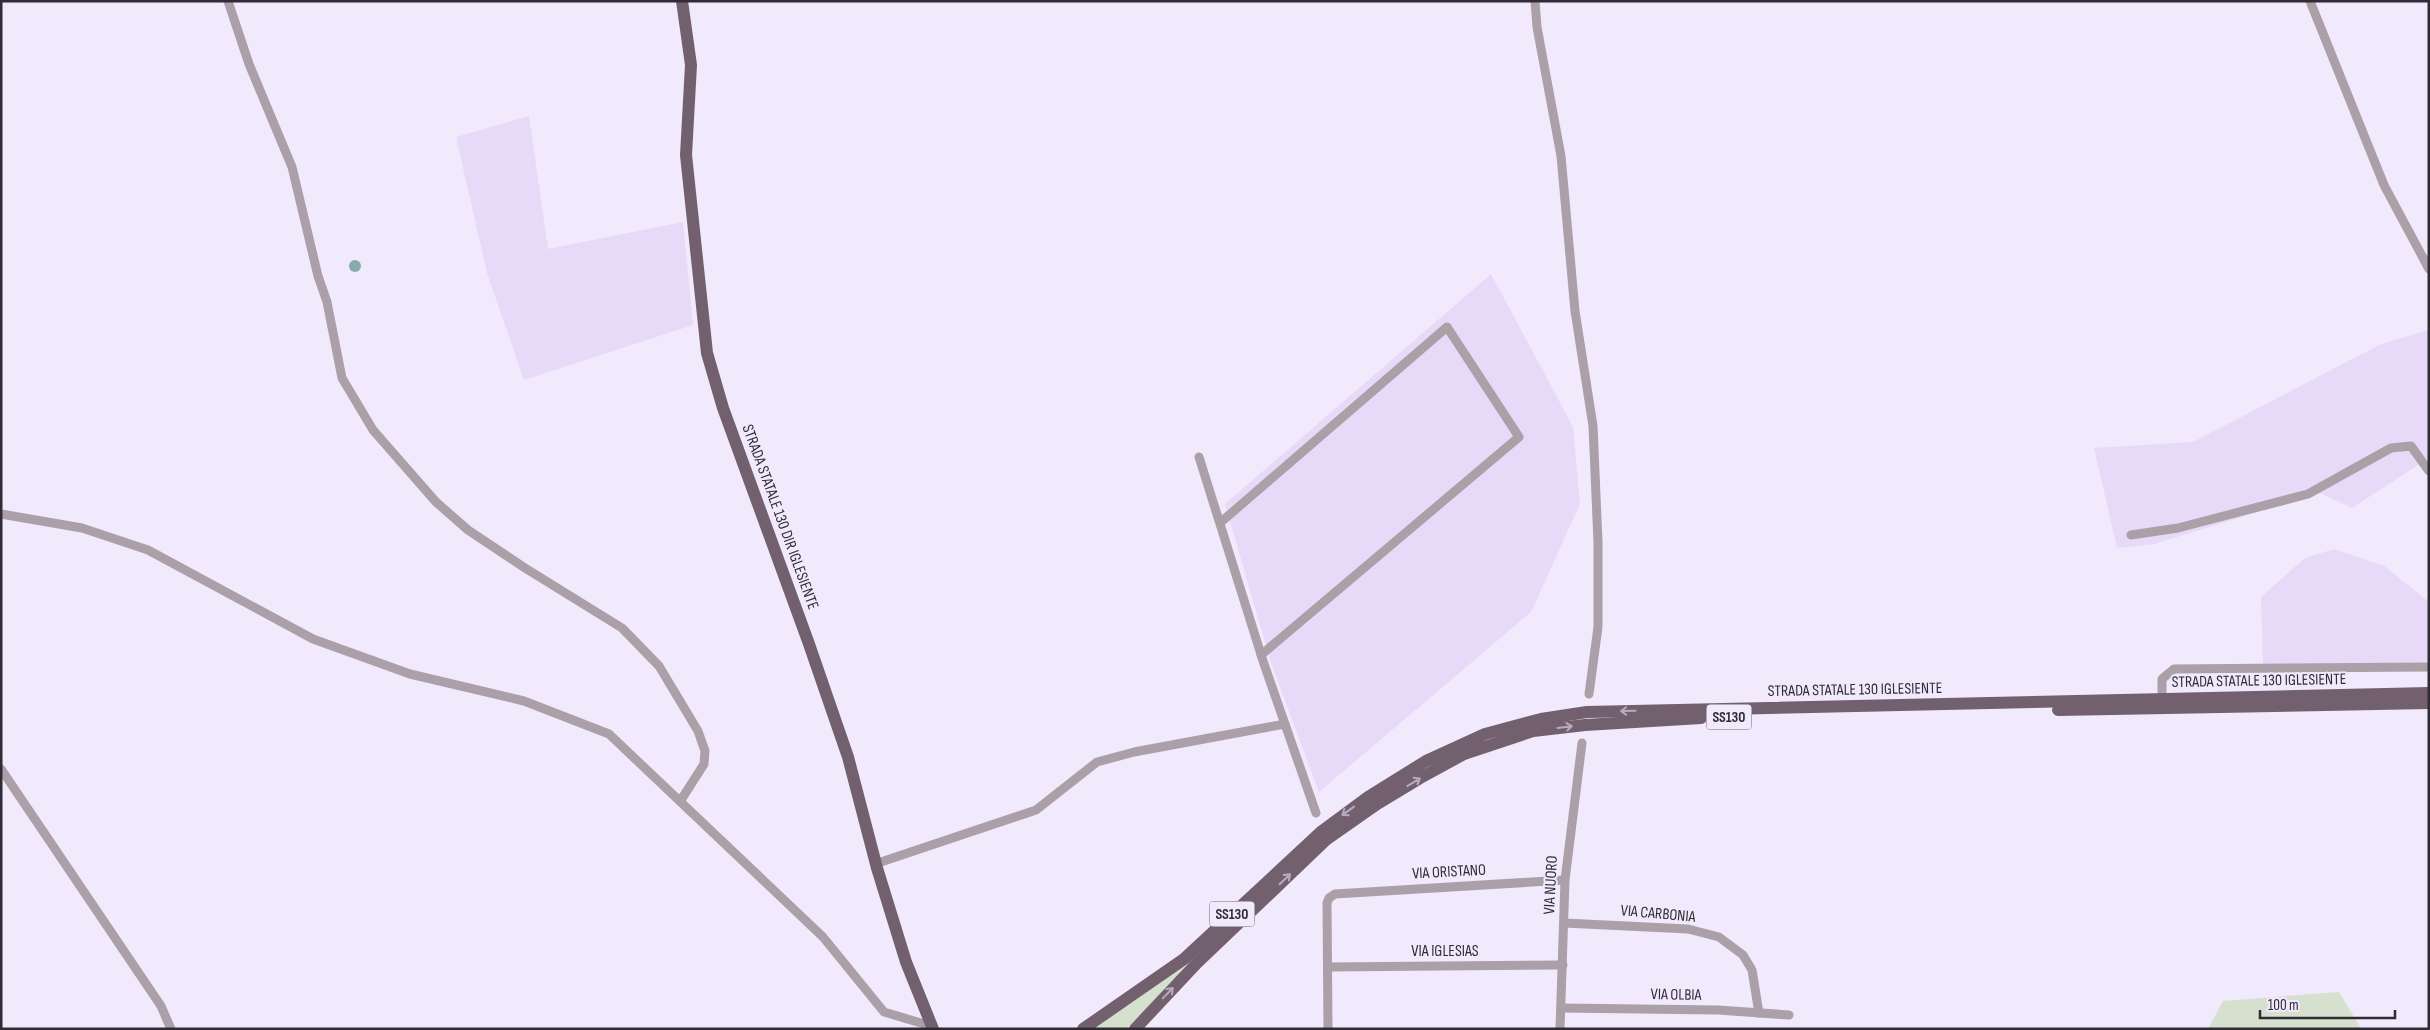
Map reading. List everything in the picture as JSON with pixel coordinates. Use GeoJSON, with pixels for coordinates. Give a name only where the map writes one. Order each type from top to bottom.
{"type":"FeatureCollection","features":[{"type":"Feature","properties":{"kind":"main road","name":"STRADA STATALE 130 DIR IGLESIENTE"},"geometry":{"type":"LineString","coordinates":[[682,1],[691,65],[686,156],[707,353],[723,408],[848,757],[876,864],[906,962],[932,1027]]}},
{"type":"Feature","properties":{"kind":"main road","name":"STRADA STATALE 130 IGLESIENTE"},"geometry":{"type":"LineString","coordinates":[[1083,1029],[1184,958],[1322,830],[1368,797],[1426,761],[1485,734],[1541,719],[1587,712],[2429,693]]}},
{"type":"Feature","properties":{"kind":"main road","name":"STRADA STATALE 130 IGLESIENTE"},"geometry":{"type":"LineString","coordinates":[[1135,1029],[1197,963],[1327,839],[1377,804],[1464,754],[1533,731],[1585,725],[1715,717],[2429,703]]}},
{"type":"Feature","properties":{"kind":"street"},"geometry":{"type":"LineString","coordinates":[[228,1],[249,64],[292,167],[327,302],[342,378],[373,430],[436,502],[468,530],[622,628],[659,666],[698,731],[705,751],[704,764],[681,800]]}},
{"type":"Feature","properties":{"kind":"street"},"geometry":{"type":"LineString","coordinates":[[1535,1],[1536,27],[1561,156],[1575,312],[1593,426],[1598,542],[1598,627],[1589,694]]}},
{"type":"Feature","properties":{"kind":"street"},"geometry":{"type":"LineString","coordinates":[[2310,1],[2384,186],[2429,269]]}},
{"type":"Feature","properties":{"kind":"street"},"geometry":{"type":"LineString","coordinates":[[1221,522],[1447,327],[1519,437],[1261,655]]}},
{"type":"Feature","properties":{"kind":"street"},"geometry":{"type":"LineString","coordinates":[[2131,535],[2178,528],[2308,494],[2391,448],[2411,446],[2429,472]]}},
{"type":"Feature","properties":{"kind":"street"},"geometry":{"type":"LineString","coordinates":[[1199,457],[1221,522],[1261,655],[1316,813]]}},
{"type":"Feature","properties":{"kind":"street"},"geometry":{"type":"LineString","coordinates":[[1,514],[82,528],[148,550],[313,639],[410,674],[524,701],[609,734],[824,937],[884,1012],[932,1027]]}},
{"type":"Feature","properties":{"kind":"street"},"geometry":{"type":"LineString","coordinates":[[2162,699],[2162,679],[2174,669],[2429,667]]}},
{"type":"Feature","properties":{"kind":"street"},"geometry":{"type":"LineString","coordinates":[[876,864],[1036,810],[1097,762],[1134,752],[1285,724]]}},
{"type":"Feature","properties":{"kind":"street","name":"VIA NUORO"},"geometry":{"type":"LineString","coordinates":[[1560,1029],[1564,880],[1582,743]]}},
{"type":"Feature","properties":{"kind":"street"},"geometry":{"type":"LineString","coordinates":[[1,769],[161,1006],[171,1029]]}},
{"type":"Feature","properties":{"kind":"street","name":"VIA ORISTANO"},"geometry":{"type":"LineString","coordinates":[[1328,967],[1327,903],[1329,898],[1335,894],[1564,880]]}},
{"type":"Feature","properties":{"kind":"street","name":"VIA CARBONIA"},"geometry":{"type":"LineString","coordinates":[[1564,923],[1688,929],[1719,937],[1743,955],[1752,970],[1759,1013]]}},
{"type":"Feature","properties":{"kind":"street","name":"VIA IGLESIAS"},"geometry":{"type":"LineString","coordinates":[[1328,967],[1563,965]]}},
{"type":"Feature","properties":{"kind":"street"},"geometry":{"type":"LineString","coordinates":[[1328,967],[1328,1029]]}},
{"type":"Feature","properties":{"kind":"street","name":"VIA OLBIA"},"geometry":{"type":"LineString","coordinates":[[1561,1008],[1789,1015]]}},
{"type":"Feature","properties":{"kind":"shaded area"},"geometry":{"type":"Polygon","coordinates":[[[529,116],[548,249],[683,222],[693,325],[524,380],[487,273],[456,137],[529,116]]]}},
{"type":"Feature","properties":{"kind":"shaded area"},"geometry":{"type":"Polygon","coordinates":[[[355,260],[361,266],[355,272],[349,266],[355,260]]]}},
{"type":"Feature","properties":{"kind":"shaded area"},"geometry":{"type":"Polygon","coordinates":[[[1491,274],[1573,427],[1580,504],[1531,612],[1319,792],[1271,663],[1225,504],[1491,274]]]}},
{"type":"Feature","properties":{"kind":"shaded area"},"geometry":{"type":"Polygon","coordinates":[[[2429,330],[2429,458],[2352,508],[2320,493],[2154,544],[2117,548],[2094,448],[2193,442],[2381,344],[2429,330]]]}},
{"type":"Feature","properties":{"kind":"shaded area"},"geometry":{"type":"Polygon","coordinates":[[[2334,549],[2384,566],[2429,602],[2429,669],[2263,666],[2261,597],[2305,558],[2334,549]]]}},
{"type":"Feature","properties":{"kind":"shaded area"},"geometry":{"type":"Polygon","coordinates":[[[1186,966],[1127,1029],[1087,1029],[1180,968],[1186,966]]]}},
{"type":"Feature","properties":{"kind":"shaded area"},"geometry":{"type":"Polygon","coordinates":[[[2339,992],[2361,1029],[2208,1029],[2223,1001],[2339,992]]]}}]}
